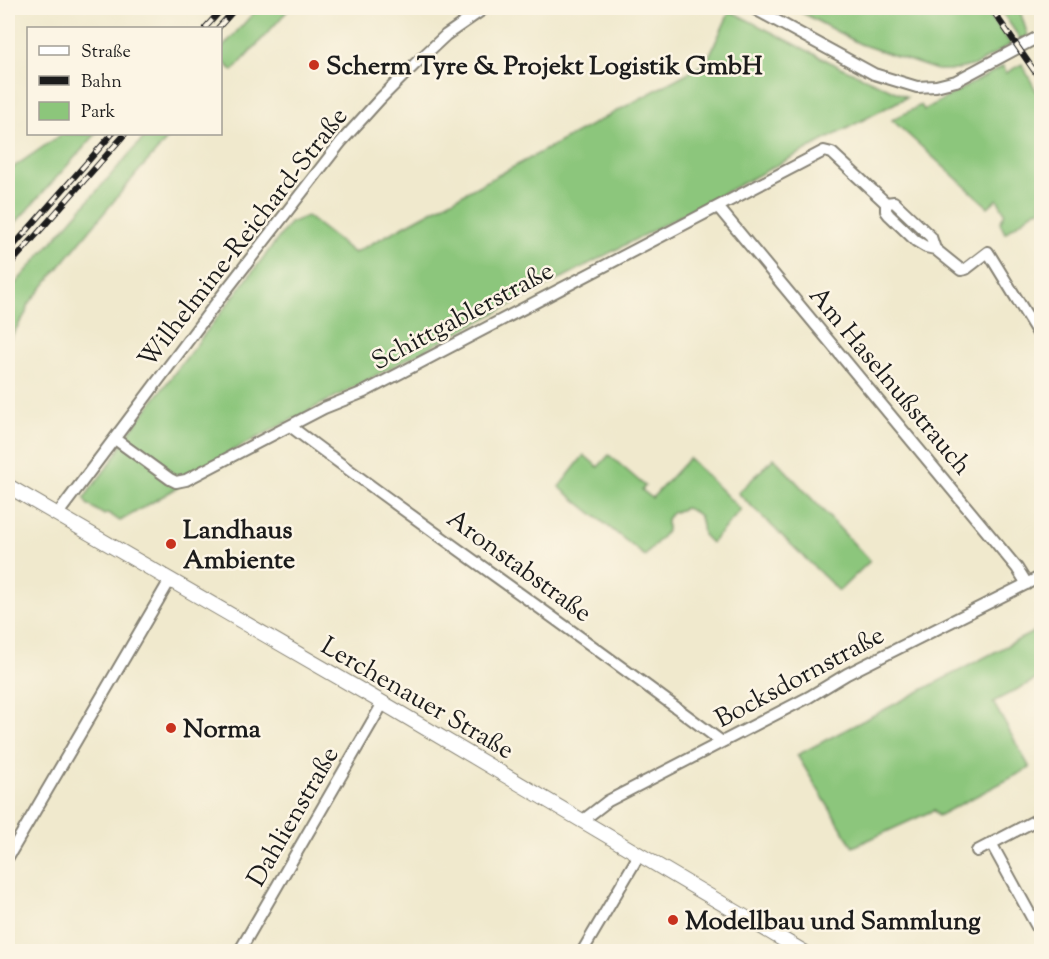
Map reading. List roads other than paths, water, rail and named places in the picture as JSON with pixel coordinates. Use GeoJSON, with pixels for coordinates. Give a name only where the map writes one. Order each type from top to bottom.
{"type":"FeatureCollection","features":[{"type":"Feature","properties":{"kind":"main road","name":"Lerchenauer Straße"},"geometry":{"type":"LineString","coordinates":[[8,486],[804,951]]}},
{"type":"Feature","properties":{"kind":"street","name":"Wilhelmine-Reichard-Straße"},"geometry":{"type":"LineString","coordinates":[[57,515],[341,142],[415,64],[447,35],[485,8]]}},
{"type":"Feature","properties":{"kind":"street"},"geometry":{"type":"LineString","coordinates":[[753,8],[874,74],[917,87],[936,86],[956,81],[1040,39]]}},
{"type":"Feature","properties":{"kind":"street","name":"Schittgablerstraße"},"geometry":{"type":"LineString","coordinates":[[115,439],[170,479],[176,482],[186,480],[324,408],[364,392],[824,151],[832,153],[886,203],[886,211],[916,241],[935,249],[961,270],[966,270],[988,252],[1041,340]]}},
{"type":"Feature","properties":{"kind":"street","name":"Am Haselnußstrauch"},"geometry":{"type":"LineString","coordinates":[[718,207],[1010,559],[1027,584]]}},
{"type":"Feature","properties":{"kind":"street","name":"Aronstabstraße"},"geometry":{"type":"LineString","coordinates":[[290,426],[722,742]]}},
{"type":"Feature","properties":{"kind":"street","name":"Bocksdornstraße"},"geometry":{"type":"LineString","coordinates":[[582,821],[608,801],[809,697],[847,674],[1041,576]]}},
{"type":"Feature","properties":{"kind":"street"},"geometry":{"type":"LineString","coordinates":[[8,856],[170,580]]}},
{"type":"Feature","properties":{"kind":"street","name":"Dahlienstraße"},"geometry":{"type":"LineString","coordinates":[[239,951],[383,703]]}},
{"type":"Feature","properties":{"kind":"street"},"geometry":{"type":"LineString","coordinates":[[977,851],[1041,817]]}},
{"type":"Feature","properties":{"kind":"street"},"geometry":{"type":"LineString","coordinates":[[991,843],[1041,936]]}},
{"type":"Feature","properties":{"kind":"street"},"geometry":{"type":"LineString","coordinates":[[582,951],[639,855]]}},
{"type":"Feature","properties":{"kind":"railway"},"geometry":{"type":"LineString","coordinates":[[206,27],[223,8]]}},
{"type":"Feature","properties":{"kind":"railway"},"geometry":{"type":"LineString","coordinates":[[219,27],[236,8]]}},
{"type":"Feature","properties":{"kind":"railway"},"geometry":{"type":"LineString","coordinates":[[991,8],[1042,82]]}},
{"type":"Feature","properties":{"kind":"railway"},"geometry":{"type":"LineString","coordinates":[[8,252],[111,135]]}},
{"type":"Feature","properties":{"kind":"railway"},"geometry":{"type":"LineString","coordinates":[[8,267],[124,135]]}},
{"type":"Feature","properties":{"kind":"place","name":"Scherm Tyre & Projekt Logistik GmbH"},"geometry":{"type":"Point","coordinates":[314,65]}},
{"type":"Feature","properties":{"kind":"place","name":"Landhaus Ambiente"},"geometry":{"type":"Point","coordinates":[171,544]}},
{"type":"Feature","properties":{"kind":"place","name":"Norma"},"geometry":{"type":"Point","coordinates":[171,728]}},
{"type":"Feature","properties":{"kind":"place","name":"Modellbau und Sammlung"},"geometry":{"type":"Point","coordinates":[673,920]}}]}
